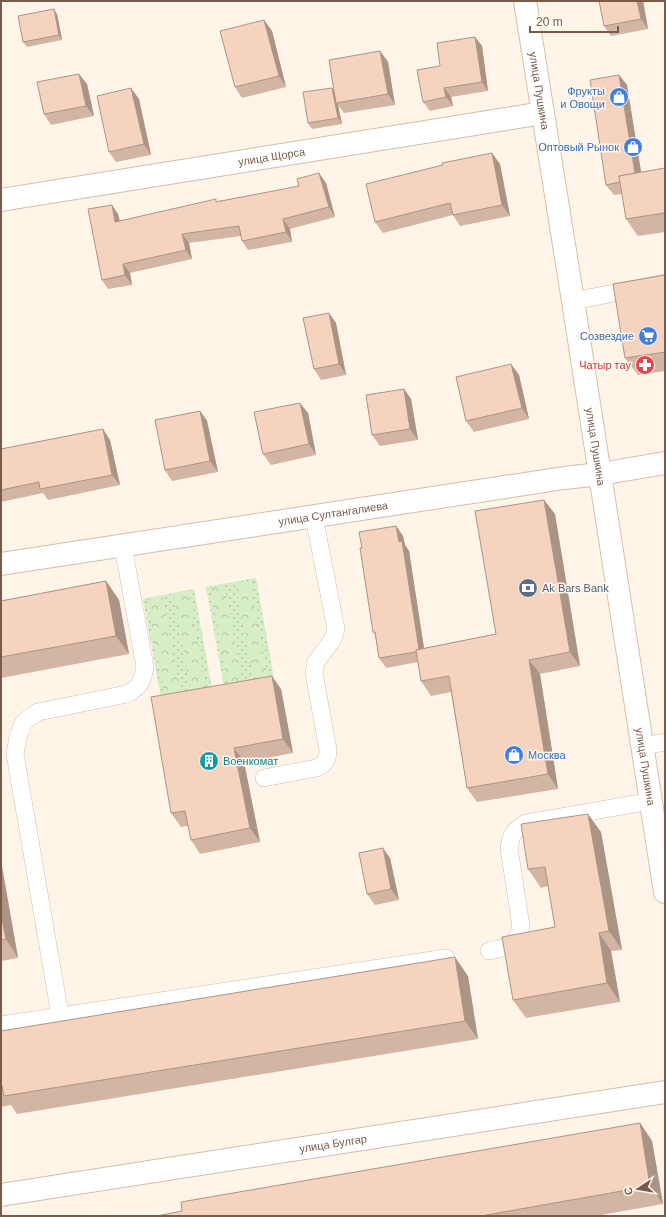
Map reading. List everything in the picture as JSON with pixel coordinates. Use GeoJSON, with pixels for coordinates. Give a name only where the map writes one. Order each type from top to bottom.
{"type":"FeatureCollection","features":[{"type":"Feature","properties":{"kind":"street","name":"улица Пушкина"},"geometry":{"type":"LineString","coordinates":[[525,1],[665,892]]}},
{"type":"Feature","properties":{"kind":"street","name":"улица Щорса"},"geometry":{"type":"LineString","coordinates":[[1,200],[543,113]]}},
{"type":"Feature","properties":{"kind":"street","name":"улица Султангалиева"},"geometry":{"type":"LineString","coordinates":[[1,564],[665,463]]}},
{"type":"Feature","properties":{"kind":"street","name":"улица Булгар"},"geometry":{"type":"LineString","coordinates":[[1,1196],[665,1092]]}},
{"type":"Feature","properties":{"kind":"lane"},"geometry":{"type":"LineString","coordinates":[[573,301],[665,283]]}},
{"type":"Feature","properties":{"kind":"lane"},"geometry":{"type":"LineString","coordinates":[[264,778],[316,768],[321,766],[328,757],[314,668],[316,662],[333,639],[336,629],[314,516]]}},
{"type":"Feature","properties":{"kind":"lane"},"geometry":{"type":"LineString","coordinates":[[60,1015],[15,754],[18,738],[24,722],[38,712],[127,694],[138,688],[143,679],[145,667],[123,546]]}},
{"type":"Feature","properties":{"kind":"lane"},"geometry":{"type":"LineString","coordinates":[[643,746],[665,742]]}},
{"type":"Feature","properties":{"kind":"lane"},"geometry":{"type":"LineString","coordinates":[[489,951],[510,946],[518,937],[521,926],[509,848],[510,838],[516,828],[526,823],[651,801]]}},
{"type":"Feature","properties":{"kind":"lane"},"geometry":{"type":"LineString","coordinates":[[1,1025],[446,958]]}},
{"type":"Feature","properties":{"kind":"green space"},"geometry":{"type":"Polygon","coordinates":[[[256,578],[275,684],[225,693],[206,587],[256,578]]]}},
{"type":"Feature","properties":{"kind":"green space"},"geometry":{"type":"Polygon","coordinates":[[[250,579],[269,685],[255,688],[235,582],[250,579]]]}},
{"type":"Feature","properties":{"kind":"green space"},"geometry":{"type":"Polygon","coordinates":[[[224,583],[244,689],[229,692],[210,587],[224,583]]]}},
{"type":"Feature","properties":{"kind":"green space"},"geometry":{"type":"Polygon","coordinates":[[[194,589],[213,695],[162,704],[143,599],[194,589]]]}},
{"type":"Feature","properties":{"kind":"green space"},"geometry":{"type":"Polygon","coordinates":[[[188,590],[207,696],[192,699],[173,593],[188,590]]]}},
{"type":"Feature","properties":{"kind":"green space"},"geometry":{"type":"Polygon","coordinates":[[[162,595],[182,700],[166,704],[147,598],[162,595]]]}},
{"type":"Feature","properties":{"kind":"building"},"geometry":{"type":"Polygon","coordinates":[[[599,1],[637,1],[641,19],[604,26],[599,1]]]}},
{"type":"Feature","properties":{"kind":"building"},"geometry":{"type":"Polygon","coordinates":[[[54,9],[59,35],[23,42],[18,16],[54,9]]]}},
{"type":"Feature","properties":{"kind":"building"},"geometry":{"type":"Polygon","coordinates":[[[264,20],[279,76],[235,87],[220,31],[264,20]]]}},
{"type":"Feature","properties":{"kind":"building"},"geometry":{"type":"Polygon","coordinates":[[[475,37],[482,82],[444,88],[446,97],[423,102],[417,70],[440,66],[437,43],[475,37]]]}},
{"type":"Feature","properties":{"kind":"building"},"geometry":{"type":"Polygon","coordinates":[[[380,51],[388,94],[336,103],[329,60],[380,51]]]}},
{"type":"Feature","properties":{"kind":"building"},"geometry":{"type":"Polygon","coordinates":[[[79,74],[86,106],[44,114],[37,82],[79,74]]]}},
{"type":"Feature","properties":{"kind":"building"},"geometry":{"type":"Polygon","coordinates":[[[619,75],[635,173],[619,176],[620,182],[606,185],[590,80],[619,75]]]}},
{"type":"Feature","properties":{"kind":"building"},"geometry":{"type":"Polygon","coordinates":[[[131,88],[144,144],[109,152],[97,96],[131,88]]]}},
{"type":"Feature","properties":{"kind":"building"},"geometry":{"type":"Polygon","coordinates":[[[332,88],[338,118],[308,123],[303,92],[332,88]]]}},
{"type":"Feature","properties":{"kind":"building"},"geometry":{"type":"Polygon","coordinates":[[[492,153],[502,205],[453,215],[450,203],[375,222],[366,184],[443,165],[442,163],[492,153]]]}},
{"type":"Feature","properties":{"kind":"building"},"geometry":{"type":"Polygon","coordinates":[[[665,168],[665,217],[664,213],[626,219],[619,176],[665,168]]]}},
{"type":"Feature","properties":{"kind":"building"},"geometry":{"type":"Polygon","coordinates":[[[319,173],[329,207],[283,219],[286,232],[242,241],[239,226],[182,234],[186,250],[123,264],[125,275],[102,280],[88,209],[112,205],[115,222],[216,199],[216,202],[299,186],[297,179],[319,173]]]}},
{"type":"Feature","properties":{"kind":"building"},"geometry":{"type":"Polygon","coordinates":[[[665,275],[665,352],[625,358],[613,284],[665,275]]]}},
{"type":"Feature","properties":{"kind":"building"},"geometry":{"type":"Polygon","coordinates":[[[329,313],[339,364],[314,369],[303,318],[329,313]]]}},
{"type":"Feature","properties":{"kind":"building"},"geometry":{"type":"Polygon","coordinates":[[[511,364],[522,408],[466,421],[456,377],[511,364]]]}},
{"type":"Feature","properties":{"kind":"building"},"geometry":{"type":"Polygon","coordinates":[[[404,389],[410,429],[372,435],[366,395],[404,389]]]}},
{"type":"Feature","properties":{"kind":"building"},"geometry":{"type":"Polygon","coordinates":[[[300,403],[309,444],[263,454],[254,412],[300,403]]]}},
{"type":"Feature","properties":{"kind":"building"},"geometry":{"type":"Polygon","coordinates":[[[200,411],[210,461],[165,470],[155,420],[200,411]]]}},
{"type":"Feature","properties":{"kind":"building"},"geometry":{"type":"Polygon","coordinates":[[[103,429],[112,475],[40,489],[39,482],[1,490],[1,449],[103,429]]]}},
{"type":"Feature","properties":{"kind":"building"},"geometry":{"type":"Polygon","coordinates":[[[544,500],[570,652],[529,660],[548,774],[467,788],[449,676],[421,681],[416,650],[496,634],[475,511],[544,500]]]}},
{"type":"Feature","properties":{"kind":"building"},"geometry":{"type":"Polygon","coordinates":[[[396,526],[399,542],[402,541],[419,649],[416,650],[416,652],[379,658],[375,632],[373,632],[360,548],[362,548],[359,532],[396,526]]]}},
{"type":"Feature","properties":{"kind":"building"},"geometry":{"type":"Polygon","coordinates":[[[106,581],[116,636],[1,657],[1,601],[106,581]]]}},
{"type":"Feature","properties":{"kind":"building","name":"Военкомат"},"geometry":{"type":"Polygon","coordinates":[[[272,676],[283,739],[234,748],[250,828],[191,840],[185,811],[171,813],[151,697],[272,676]]]}},
{"type":"Feature","properties":{"kind":"building"},"geometry":{"type":"Polygon","coordinates":[[[588,814],[609,931],[599,933],[607,983],[513,1000],[502,937],[555,927],[545,867],[528,869],[521,824],[588,814]]]}},
{"type":"Feature","properties":{"kind":"building"},"geometry":{"type":"Polygon","coordinates":[[[383,848],[391,889],[367,894],[359,853],[383,848]]]}},
{"type":"Feature","properties":{"kind":"building"},"geometry":{"type":"Polygon","coordinates":[[[1,914],[6,939],[1,940],[1,914]]]}},
{"type":"Feature","properties":{"kind":"building"},"geometry":{"type":"Polygon","coordinates":[[[455,957],[465,1021],[4,1096],[2,1086],[1,1087],[1,1031],[455,957]]]}},
{"type":"Feature","properties":{"kind":"building"},"geometry":{"type":"Polygon","coordinates":[[[640,1123],[650,1186],[481,1216],[157,1216],[182,1211],[181,1202],[640,1123]]]}},
{"type":"Feature","properties":{"kind":"place","name":"Фрукты и Овощи"},"geometry":{"type":"Point","coordinates":[619,97]}},
{"type":"Feature","properties":{"kind":"place","name":"Оптовый Рынок"},"geometry":{"type":"Point","coordinates":[633,147]}},
{"type":"Feature","properties":{"kind":"place","name":"Созвездие"},"geometry":{"type":"Point","coordinates":[648,336]}},
{"type":"Feature","properties":{"kind":"place","name":"Чатыр тау"},"geometry":{"type":"Point","coordinates":[645,365]}},
{"type":"Feature","properties":{"kind":"place","name":"Ak Bars Bank"},"geometry":{"type":"Point","coordinates":[528,588]}},
{"type":"Feature","properties":{"kind":"place","name":"Москва"},"geometry":{"type":"Point","coordinates":[514,755]}},
{"type":"Feature","properties":{"kind":"place","name":"Военкомат"},"geometry":{"type":"Point","coordinates":[209,761]}}]}
